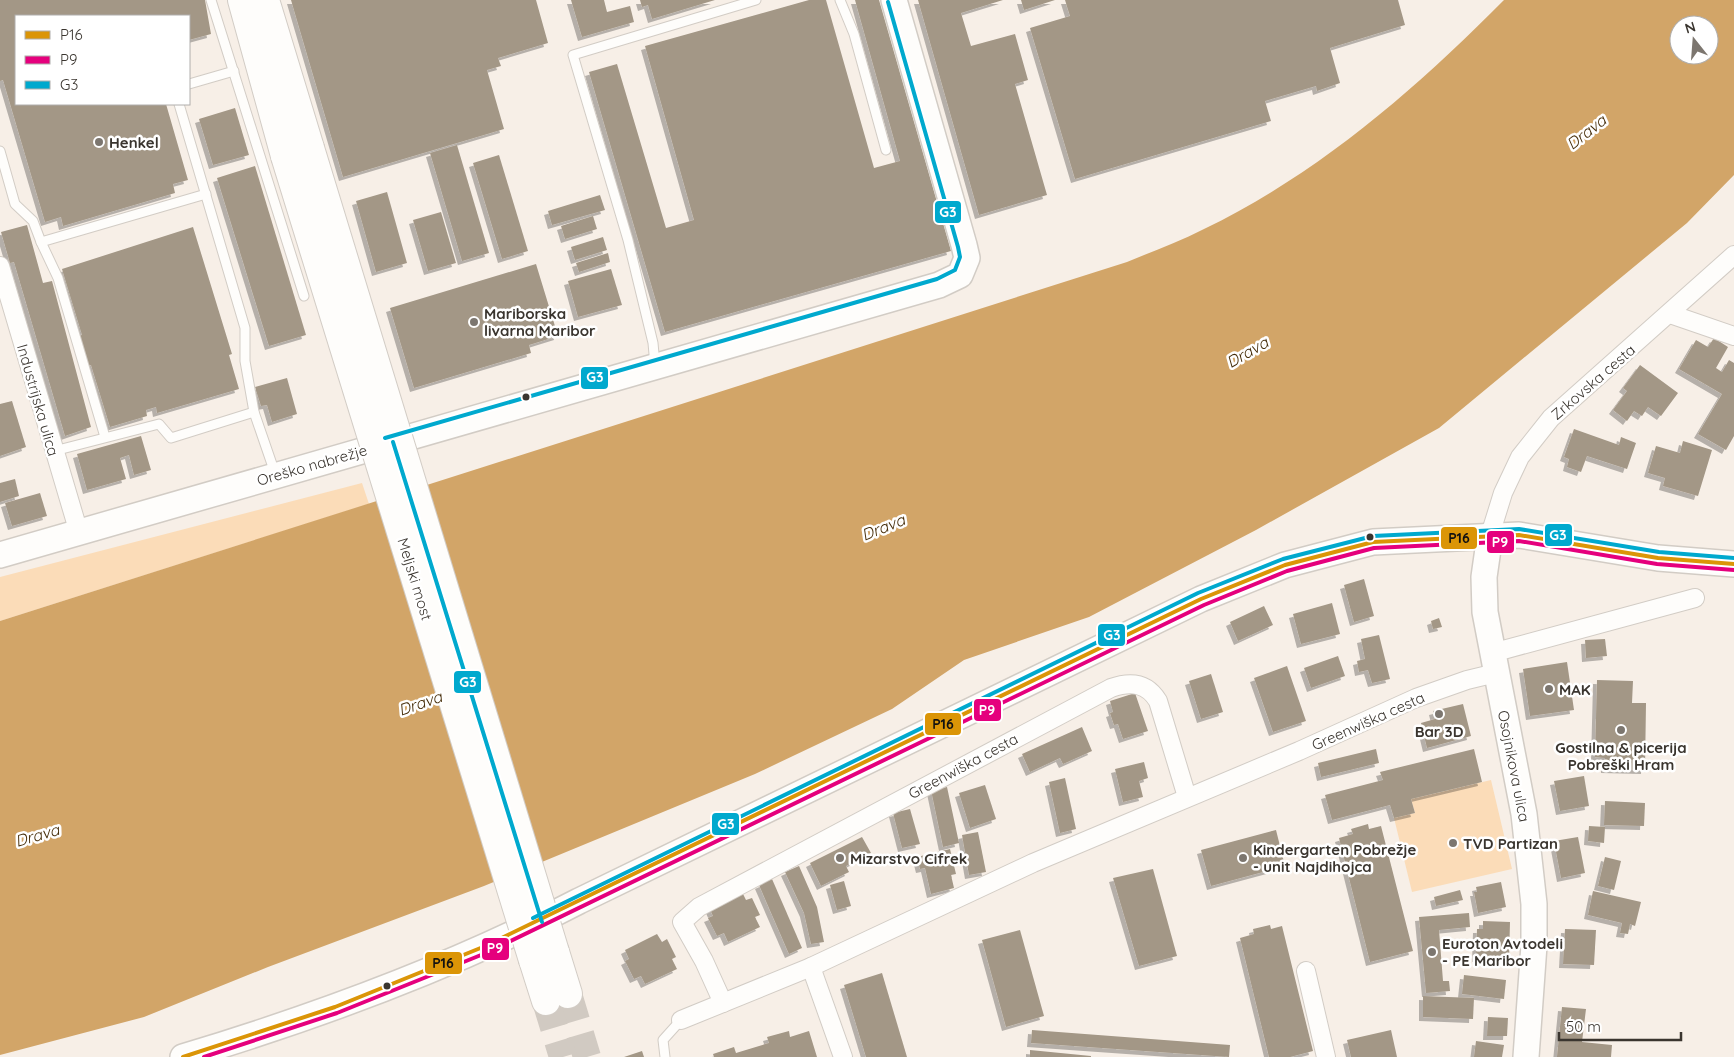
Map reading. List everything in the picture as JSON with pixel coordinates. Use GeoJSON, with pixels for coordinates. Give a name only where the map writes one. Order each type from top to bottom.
{"type":"FeatureCollection","features":[{"type":"Feature","properties":{"kind":"highway"},"geometry":{"type":"LineString","coordinates":[[242,0],[297,152]]}},
{"type":"Feature","properties":{"kind":"highway"},"geometry":{"type":"LineString","coordinates":[[265,0],[297,152]]}},
{"type":"Feature","properties":{"kind":"highway","name":"Meljski most"},"geometry":{"type":"LineString","coordinates":[[297,152],[557,997]]}},
{"type":"Feature","properties":{"kind":"street","name":"Oreško nabrežje"},"geometry":{"type":"LineString","coordinates":[[0,555],[939,286],[960,276],[967,258],[964,245],[894,0]]}},
{"type":"Feature","properties":{"kind":"street","name":"Zrkovska cesta"},"geometry":{"type":"LineString","coordinates":[[1490,535],[1502,494],[1520,458],[1551,418],[1734,255]]}},
{"type":"Feature","properties":{"kind":"street","name":"Industrijska ulica"},"geometry":{"type":"LineString","coordinates":[[0,266],[78,533]]}},
{"type":"Feature","properties":{"kind":"street"},"geometry":{"type":"LineString","coordinates":[[1670,314],[1734,336]]}},
{"type":"Feature","properties":{"kind":"street","name":"Meljski most"},"geometry":{"type":"LineString","coordinates":[[387,444],[536,924]]}},
{"type":"Feature","properties":{"kind":"street","name":"Osojnikova ulica"},"geometry":{"type":"LineString","coordinates":[[1490,535],[1484,577],[1485,612],[1524,814],[1534,904],[1534,945],[1526,1057]]}},
{"type":"Feature","properties":{"kind":"street"},"geometry":{"type":"LineString","coordinates":[[183,1057],[360,998],[459,959],[536,924],[1201,599],[1285,564],[1373,542],[1519,535],[1658,558],[1734,564]]}},
{"type":"Feature","properties":{"kind":"street","name":"Greenwiška cesta"},"geometry":{"type":"LineString","coordinates":[[681,1020],[811,967],[1033,862],[1299,751],[1416,698],[1467,680],[1494,663],[1695,598]]}},
{"type":"Feature","properties":{"kind":"street","name":"Greenwiška cesta"},"geometry":{"type":"LineString","coordinates":[[723,1003],[704,962],[682,922],[699,907],[1111,688],[1135,683],[1153,692],[1158,701],[1187,797]]}},
{"type":"Feature","properties":{"kind":"street"},"geometry":{"type":"LineString","coordinates":[[811,967],[843,1057]]}},
{"type":"Feature","properties":{"kind":"street"},"geometry":{"type":"LineString","coordinates":[[1306,970],[1326,1057]]}},
{"type":"Feature","properties":{"kind":"lane"},"geometry":{"type":"LineString","coordinates":[[212,0],[304,296]]}},
{"type":"Feature","properties":{"kind":"lane"},"geometry":{"type":"LineString","coordinates":[[655,367],[653,343],[628,240],[573,55],[756,0]]}},
{"type":"Feature","properties":{"kind":"lane"},"geometry":{"type":"LineString","coordinates":[[840,0],[854,34],[886,150]]}},
{"type":"Feature","properties":{"kind":"lane"},"geometry":{"type":"LineString","coordinates":[[190,84],[234,71]]}},
{"type":"Feature","properties":{"kind":"lane"},"geometry":{"type":"LineString","coordinates":[[179,105],[245,328],[245,361],[254,412],[276,476]]}},
{"type":"Feature","properties":{"kind":"lane"},"geometry":{"type":"LineString","coordinates":[[0,151],[15,204],[33,221],[58,278],[105,437]]}},
{"type":"Feature","properties":{"kind":"lane"},"geometry":{"type":"LineString","coordinates":[[41,242],[206,194]]}},
{"type":"Feature","properties":{"kind":"lane"},"geometry":{"type":"LineString","coordinates":[[54,451],[158,424],[171,438],[254,412]]}},
{"type":"Feature","properties":{"kind":"lane","name":"Greenwiška cesta"},"geometry":{"type":"LineString","coordinates":[[665,1057],[663,1040],[681,1020]]}},
{"type":"Feature","properties":{"kind":"shaded area"},"geometry":{"type":"Polygon","coordinates":[[[362,483],[369,504],[0,621],[0,577],[362,483]]]}},
{"type":"Feature","properties":{"kind":"shaded area","name":"TVD Partizan"},"geometry":{"type":"Polygon","coordinates":[[[1491,780],[1512,869],[1412,892],[1394,818],[1415,813],[1411,799],[1491,780]]]}},
{"type":"Feature","properties":{"kind":"water","name":"Drava"},"geometry":{"type":"Polygon","coordinates":[[[1504,0],[1734,0],[1734,175],[1687,223],[1439,428],[1256,530],[1089,617],[964,660],[892,709],[755,774],[484,886],[268,967],[144,1017],[0,1055],[0,621],[1127,262],[1195,234],[1287,183],[1364,127],[1436,66],[1504,0]]]}},
{"type":"Feature","properties":{"kind":"building","name":"Henkel"},"geometry":{"type":"Polygon","coordinates":[[[0,0],[205,0],[211,34],[190,40],[190,15],[15,15],[15,105],[166,105],[188,180],[173,184],[175,193],[63,226],[61,217],[45,222],[3,80],[0,81],[0,0]]]}},
{"type":"Feature","properties":{"kind":"building"},"geometry":{"type":"Polygon","coordinates":[[[291,0],[536,0],[548,43],[498,58],[501,66],[487,70],[504,129],[343,177],[291,0]]]}},
{"type":"Feature","properties":{"kind":"building"},"geometry":{"type":"Polygon","coordinates":[[[571,0],[604,0],[607,12],[630,6],[634,22],[582,37],[571,0]]]}},
{"type":"Feature","properties":{"kind":"building"},"geometry":{"type":"Polygon","coordinates":[[[640,0],[715,0],[652,19],[648,5],[642,7],[640,0]]]}},
{"type":"Feature","properties":{"kind":"building"},"geometry":{"type":"Polygon","coordinates":[[[809,0],[826,0],[874,168],[900,161],[855,0],[879,0],[951,251],[665,332],[589,72],[617,64],[666,228],[694,220],[645,46],[809,0]]]}},
{"type":"Feature","properties":{"kind":"building"},"geometry":{"type":"Polygon","coordinates":[[[918,0],[1003,0],[961,13],[971,46],[1015,34],[1028,80],[1015,84],[1047,195],[979,215],[918,0]]]}},
{"type":"Feature","properties":{"kind":"building"},"geometry":{"type":"Polygon","coordinates":[[[1021,0],[1055,0],[1024,10],[1021,0]]]}},
{"type":"Feature","properties":{"kind":"building"},"geometry":{"type":"Polygon","coordinates":[[[1065,0],[1398,0],[1405,25],[1330,48],[1340,83],[1317,91],[1316,86],[1265,101],[1271,121],[1075,179],[1030,28],[1070,16],[1065,0]]]}},
{"type":"Feature","properties":{"kind":"building"},"geometry":{"type":"Polygon","coordinates":[[[235,108],[249,155],[213,165],[199,119],[235,108]]]}},
{"type":"Feature","properties":{"kind":"building"},"geometry":{"type":"Polygon","coordinates":[[[457,145],[489,253],[462,261],[430,153],[457,145]]]}},
{"type":"Feature","properties":{"kind":"building"},"geometry":{"type":"Polygon","coordinates":[[[499,155],[528,251],[502,259],[473,163],[499,155]]]}},
{"type":"Feature","properties":{"kind":"building"},"geometry":{"type":"Polygon","coordinates":[[[255,166],[306,335],[269,346],[217,178],[255,166]]]}},
{"type":"Feature","properties":{"kind":"building"},"geometry":{"type":"Polygon","coordinates":[[[387,192],[407,263],[376,272],[356,201],[387,192]]]}},
{"type":"Feature","properties":{"kind":"building"},"geometry":{"type":"Polygon","coordinates":[[[600,195],[605,210],[552,225],[548,211],[600,195]]]}},
{"type":"Feature","properties":{"kind":"building"},"geometry":{"type":"Polygon","coordinates":[[[441,212],[456,263],[428,271],[413,220],[441,212]]]}},
{"type":"Feature","properties":{"kind":"building"},"geometry":{"type":"Polygon","coordinates":[[[593,216],[597,229],[565,239],[561,226],[593,216]]]}},
{"type":"Feature","properties":{"kind":"building"},"geometry":{"type":"Polygon","coordinates":[[[27,225],[43,283],[52,281],[91,427],[65,436],[14,262],[10,263],[1,232],[27,225]]]}},
{"type":"Feature","properties":{"kind":"building"},"geometry":{"type":"Polygon","coordinates":[[[193,227],[232,354],[229,355],[239,389],[157,413],[156,407],[146,410],[147,416],[110,427],[91,365],[87,366],[78,336],[82,335],[62,269],[193,227]]]}},
{"type":"Feature","properties":{"kind":"building"},"geometry":{"type":"Polygon","coordinates":[[[603,237],[607,250],[575,260],[571,247],[603,237]]]}},
{"type":"Feature","properties":{"kind":"building"},"geometry":{"type":"Polygon","coordinates":[[[608,253],[610,262],[579,272],[576,263],[608,253]]]}},
{"type":"Feature","properties":{"kind":"building","name":"Mariborska livarna Maribor"},"geometry":{"type":"Polygon","coordinates":[[[536,264],[558,336],[529,345],[531,353],[414,388],[390,308],[536,264]]]}},
{"type":"Feature","properties":{"kind":"building"},"geometry":{"type":"Polygon","coordinates":[[[611,269],[622,305],[578,317],[568,281],[611,269]]]}},
{"type":"Feature","properties":{"kind":"building"},"geometry":{"type":"Polygon","coordinates":[[[1714,338],[1728,347],[1716,368],[1722,372],[1729,360],[1734,363],[1734,436],[1726,450],[1698,434],[1722,394],[1679,369],[1696,340],[1708,347],[1714,338]]]}},
{"type":"Feature","properties":{"kind":"building"},"geometry":{"type":"Polygon","coordinates":[[[1640,365],[1678,393],[1661,416],[1648,407],[1642,416],[1634,411],[1627,421],[1613,410],[1627,391],[1623,388],[1640,365]]]}},
{"type":"Feature","properties":{"kind":"building"},"geometry":{"type":"Polygon","coordinates":[[[287,378],[297,414],[272,422],[267,405],[261,406],[255,387],[287,378]]]}},
{"type":"Feature","properties":{"kind":"building"},"geometry":{"type":"Polygon","coordinates":[[[12,401],[26,447],[0,456],[0,404],[12,401]]]}},
{"type":"Feature","properties":{"kind":"building"},"geometry":{"type":"Polygon","coordinates":[[[1574,429],[1619,445],[1621,437],[1636,443],[1627,469],[1587,456],[1581,472],[1567,467],[1569,459],[1564,457],[1574,429]]]}},
{"type":"Feature","properties":{"kind":"building"},"geometry":{"type":"Polygon","coordinates":[[[141,436],[151,470],[134,475],[129,455],[120,458],[126,479],[87,490],[77,454],[141,436]]]}},
{"type":"Feature","properties":{"kind":"building"},"geometry":{"type":"Polygon","coordinates":[[[1683,441],[1712,450],[1698,496],[1663,486],[1665,478],[1648,473],[1656,446],[1680,453],[1683,441]]]}},
{"type":"Feature","properties":{"kind":"building"},"geometry":{"type":"Polygon","coordinates":[[[15,479],[19,496],[0,502],[0,483],[15,479]]]}},
{"type":"Feature","properties":{"kind":"building"},"geometry":{"type":"Polygon","coordinates":[[[40,493],[47,516],[12,526],[5,503],[40,493]]]}},
{"type":"Feature","properties":{"kind":"building"},"geometry":{"type":"Polygon","coordinates":[[[1364,579],[1374,616],[1354,622],[1344,585],[1364,579]]]}},
{"type":"Feature","properties":{"kind":"building"},"geometry":{"type":"Polygon","coordinates":[[[1332,603],[1340,634],[1301,644],[1293,614],[1332,603]]]}},
{"type":"Feature","properties":{"kind":"building"},"geometry":{"type":"Polygon","coordinates":[[[1264,606],[1273,625],[1238,641],[1230,622],[1264,606]]]}},
{"type":"Feature","properties":{"kind":"building"},"geometry":{"type":"Polygon","coordinates":[[[1439,618],[1442,627],[1433,629],[1431,621],[1439,618]]]}},
{"type":"Feature","properties":{"kind":"building"},"geometry":{"type":"Polygon","coordinates":[[[1379,635],[1390,679],[1372,683],[1368,670],[1359,672],[1357,661],[1365,659],[1361,639],[1379,635]]]}},
{"type":"Feature","properties":{"kind":"building"},"geometry":{"type":"Polygon","coordinates":[[[1605,639],[1607,656],[1586,658],[1585,640],[1605,639]]]}},
{"type":"Feature","properties":{"kind":"building"},"geometry":{"type":"Polygon","coordinates":[[[1338,656],[1345,676],[1311,688],[1304,668],[1338,656]]]}},
{"type":"Feature","properties":{"kind":"building","name":"MAK"},"geometry":{"type":"Polygon","coordinates":[[[1567,662],[1574,710],[1530,716],[1523,669],[1567,662]]]}},
{"type":"Feature","properties":{"kind":"building"},"geometry":{"type":"Polygon","coordinates":[[[1287,666],[1306,721],[1273,732],[1254,678],[1287,666]]]}},
{"type":"Feature","properties":{"kind":"building"},"geometry":{"type":"Polygon","coordinates":[[[1211,674],[1223,712],[1201,719],[1189,681],[1211,674]]]}},
{"type":"Feature","properties":{"kind":"building","name":"Gostilna & picerija Pobreški Hram"},"geometry":{"type":"Polygon","coordinates":[[[1597,680],[1633,681],[1632,703],[1646,703],[1645,770],[1605,769],[1605,758],[1595,757],[1597,680]]]}},
{"type":"Feature","properties":{"kind":"building"},"geometry":{"type":"Polygon","coordinates":[[[1135,693],[1148,731],[1123,739],[1118,724],[1114,725],[1110,713],[1113,712],[1110,701],[1135,693]]]}},
{"type":"Feature","properties":{"kind":"building"},"geometry":{"type":"Polygon","coordinates":[[[1463,704],[1471,736],[1427,748],[1421,723],[1435,719],[1433,711],[1463,704]]]}},
{"type":"Feature","properties":{"kind":"building"},"geometry":{"type":"Polygon","coordinates":[[[1082,727],[1092,751],[1063,764],[1060,758],[1030,772],[1022,754],[1082,727]]]}},
{"type":"Feature","properties":{"kind":"building"},"geometry":{"type":"Polygon","coordinates":[[[1376,749],[1379,763],[1321,777],[1318,763],[1376,749]]]}},
{"type":"Feature","properties":{"kind":"building"},"geometry":{"type":"Polygon","coordinates":[[[1474,749],[1482,782],[1411,799],[1415,813],[1394,818],[1390,805],[1332,820],[1325,795],[1383,780],[1380,772],[1474,749]]]}},
{"type":"Feature","properties":{"kind":"building"},"geometry":{"type":"Polygon","coordinates":[[[1144,762],[1148,778],[1139,781],[1143,797],[1123,802],[1115,769],[1144,762]]]}},
{"type":"Feature","properties":{"kind":"building"},"geometry":{"type":"Polygon","coordinates":[[[1584,776],[1589,806],[1560,811],[1554,781],[1584,776]]]}},
{"type":"Feature","properties":{"kind":"building"},"geometry":{"type":"Polygon","coordinates":[[[1065,778],[1076,829],[1060,833],[1049,782],[1065,778]]]}},
{"type":"Feature","properties":{"kind":"building"},"geometry":{"type":"Polygon","coordinates":[[[985,785],[996,819],[970,828],[959,793],[985,785]]]}},
{"type":"Feature","properties":{"kind":"building"},"geometry":{"type":"Polygon","coordinates":[[[947,787],[959,843],[943,847],[931,790],[947,787]]]}},
{"type":"Feature","properties":{"kind":"building"},"geometry":{"type":"Polygon","coordinates":[[[1605,801],[1645,803],[1644,826],[1604,825],[1605,801]]]}},
{"type":"Feature","properties":{"kind":"building"},"geometry":{"type":"Polygon","coordinates":[[[910,809],[920,844],[902,848],[893,813],[910,809]]]}},
{"type":"Feature","properties":{"kind":"building"},"geometry":{"type":"Polygon","coordinates":[[[1368,824],[1369,829],[1381,826],[1413,951],[1370,962],[1339,838],[1353,834],[1351,829],[1368,824]]]}},
{"type":"Feature","properties":{"kind":"building"},"geometry":{"type":"Polygon","coordinates":[[[1589,826],[1605,827],[1604,843],[1588,841],[1589,826]]]}},
{"type":"Feature","properties":{"kind":"building","name":"Kindergarten Pobrežje - unit Najdihojca"},"geometry":{"type":"Polygon","coordinates":[[[1276,830],[1285,866],[1211,886],[1201,850],[1276,830]]]}},
{"type":"Feature","properties":{"kind":"building"},"geometry":{"type":"Polygon","coordinates":[[[978,832],[986,872],[969,875],[962,835],[978,832]]]}},
{"type":"Feature","properties":{"kind":"building","name":"Mizarstvo Cifrek"},"geometry":{"type":"Polygon","coordinates":[[[862,837],[871,853],[846,866],[849,872],[821,886],[810,863],[862,837]]]}},
{"type":"Feature","properties":{"kind":"building"},"geometry":{"type":"Polygon","coordinates":[[[1578,837],[1585,873],[1561,878],[1554,841],[1578,837]]]}},
{"type":"Feature","properties":{"kind":"building"},"geometry":{"type":"Polygon","coordinates":[[[950,849],[956,874],[951,875],[954,888],[931,894],[925,868],[920,869],[917,857],[950,849]]]}},
{"type":"Feature","properties":{"kind":"building"},"geometry":{"type":"Polygon","coordinates":[[[1605,857],[1621,861],[1614,890],[1598,886],[1605,857]]]}},
{"type":"Feature","properties":{"kind":"building"},"geometry":{"type":"Polygon","coordinates":[[[799,866],[817,907],[824,942],[811,944],[804,913],[785,872],[799,866]]]}},
{"type":"Feature","properties":{"kind":"building"},"geometry":{"type":"Polygon","coordinates":[[[1153,869],[1177,956],[1139,966],[1113,878],[1153,869]]]}},
{"type":"Feature","properties":{"kind":"building"},"geometry":{"type":"Polygon","coordinates":[[[772,879],[802,948],[789,954],[759,885],[772,879]]]}},
{"type":"Feature","properties":{"kind":"building"},"geometry":{"type":"Polygon","coordinates":[[[844,881],[851,906],[837,910],[830,885],[844,881]]]}},
{"type":"Feature","properties":{"kind":"building"},"geometry":{"type":"Polygon","coordinates":[[[1501,882],[1506,907],[1478,913],[1474,892],[1477,892],[1476,887],[1501,882]]]}},
{"type":"Feature","properties":{"kind":"building"},"geometry":{"type":"Polygon","coordinates":[[[1460,890],[1463,900],[1436,906],[1434,897],[1460,890]]]}},
{"type":"Feature","properties":{"kind":"building"},"geometry":{"type":"Polygon","coordinates":[[[1593,891],[1641,902],[1635,926],[1630,924],[1628,934],[1620,933],[1622,923],[1588,915],[1593,891]]]}},
{"type":"Feature","properties":{"kind":"building"},"geometry":{"type":"Polygon","coordinates":[[[742,892],[746,900],[752,898],[760,915],[755,917],[760,927],[728,942],[724,933],[717,936],[708,918],[713,916],[709,907],[742,892]]]}},
{"type":"Feature","properties":{"kind":"building","name":"Euroton Avtodeli - PE Maribor"},"geometry":{"type":"Polygon","coordinates":[[[1469,913],[1470,927],[1439,930],[1443,981],[1449,981],[1450,991],[1426,993],[1419,917],[1469,913]]]}},
{"type":"Feature","properties":{"kind":"building"},"geometry":{"type":"Polygon","coordinates":[[[1483,921],[1510,922],[1509,960],[1476,958],[1477,929],[1483,929],[1483,921]]]}},
{"type":"Feature","properties":{"kind":"building"},"geometry":{"type":"Polygon","coordinates":[[[1270,925],[1271,929],[1282,926],[1313,1051],[1290,1057],[1269,1057],[1240,938],[1254,934],[1253,929],[1270,925]]]}},
{"type":"Feature","properties":{"kind":"building"},"geometry":{"type":"Polygon","coordinates":[[[1565,929],[1596,930],[1594,965],[1563,964],[1565,929]]]}},
{"type":"Feature","properties":{"kind":"building"},"geometry":{"type":"Polygon","coordinates":[[[1020,930],[1044,1016],[1006,1027],[982,940],[1020,930]]]}},
{"type":"Feature","properties":{"kind":"building"},"geometry":{"type":"Polygon","coordinates":[[[657,934],[662,942],[667,939],[676,957],[672,959],[677,969],[645,984],[641,976],[634,979],[625,961],[629,959],[625,950],[657,934]]]}},
{"type":"Feature","properties":{"kind":"building"},"geometry":{"type":"Polygon","coordinates":[[[882,973],[907,1057],[866,1057],[844,985],[882,973]]]}},
{"type":"Feature","properties":{"kind":"building"},"geometry":{"type":"Polygon","coordinates":[[[1464,975],[1506,980],[1504,999],[1462,994],[1464,975]]]}},
{"type":"Feature","properties":{"kind":"building"},"geometry":{"type":"Polygon","coordinates":[[[1423,996],[1474,998],[1473,1019],[1423,1017],[1423,996]]]}},
{"type":"Feature","properties":{"kind":"building"},"geometry":{"type":"Polygon","coordinates":[[[1562,1007],[1586,1009],[1582,1042],[1612,1045],[1611,1057],[1557,1057],[1562,1007]]]}},
{"type":"Feature","properties":{"kind":"building"},"geometry":{"type":"Polygon","coordinates":[[[1488,1017],[1508,1018],[1507,1036],[1487,1036],[1488,1017]]]}},
{"type":"Feature","properties":{"kind":"building"},"geometry":{"type":"Polygon","coordinates":[[[1032,1030],[1230,1045],[1229,1057],[1031,1043],[1032,1030]]]}},
{"type":"Feature","properties":{"kind":"building"},"geometry":{"type":"Polygon","coordinates":[[[1391,1030],[1397,1057],[1351,1057],[1347,1040],[1391,1030]]]}},
{"type":"Feature","properties":{"kind":"building"},"geometry":{"type":"Polygon","coordinates":[[[789,1031],[790,1037],[809,1031],[817,1057],[714,1057],[713,1054],[734,1047],[736,1053],[769,1043],[767,1037],[789,1031]]]}},
{"type":"Feature","properties":{"kind":"building"},"geometry":{"type":"Polygon","coordinates":[[[1476,1041],[1504,1045],[1502,1057],[1474,1057],[1476,1041]]]}},
{"type":"Feature","properties":{"kind":"building"},"geometry":{"type":"Polygon","coordinates":[[[1030,1050],[1091,1056],[1091,1057],[1030,1057],[1030,1050]]]}},
{"type":"Feature","properties":{"kind":"building"},"geometry":{"type":"Polygon","coordinates":[[[642,1051],[644,1057],[624,1057],[642,1051]]]}},
{"type":"Feature","properties":{"kind":"tunnel"},"geometry":{"type":"LineString","coordinates":[[568,994],[587,1057]]}},
{"type":"Feature","properties":{"kind":"tunnel"},"geometry":{"type":"LineString","coordinates":[[546,1001],[563,1057]]}},
{"type":"Feature","properties":{"kind":"transit line","name":"G3"},"geometry":{"type":"LineString","coordinates":[[385,438],[937,279],[955,270],[960,257],[958,247],[888,2]]}},
{"type":"Feature","properties":{"kind":"transit line","name":"G3"},"geometry":{"type":"LineString","coordinates":[[393,442],[542,922]]}},
{"type":"Feature","properties":{"kind":"transit line","name":"G3"},"geometry":{"type":"LineString","coordinates":[[533,918],[1198,593],[1283,559],[1373,536],[1519,529],[1659,552],[1734,558]]}},
{"type":"Feature","properties":{"kind":"transit line","name":"P16"},"geometry":{"type":"LineString","coordinates":[[183,1057],[335,1007],[483,947],[1201,599],[1285,565],[1373,542],[1519,535],[1658,558],[1734,564]]}},
{"type":"Feature","properties":{"kind":"transit line","name":"P9"},"geometry":{"type":"LineString","coordinates":[[204,1057],[337,1013],[486,953],[1204,605],[1287,571],[1374,548],[1519,541],[1657,564],[1734,570]]}},
{"type":"Feature","properties":{"kind":"place","name":"Henkel"},"geometry":{"type":"Point","coordinates":[99,142]}},
{"type":"Feature","properties":{"kind":"place","name":"Mariborska livarna Maribor"},"geometry":{"type":"Point","coordinates":[474,322]}},
{"type":"Feature","properties":{"kind":"place","name":"MAK"},"geometry":{"type":"Point","coordinates":[1549,689]}},
{"type":"Feature","properties":{"kind":"place","name":"Bar 3D"},"geometry":{"type":"Point","coordinates":[1439,714]}},
{"type":"Feature","properties":{"kind":"place","name":"Gostilna & picerija Pobreški Hram"},"geometry":{"type":"Point","coordinates":[1621,730]}},
{"type":"Feature","properties":{"kind":"place","name":"TVD Partizan"},"geometry":{"type":"Point","coordinates":[1453,843]}},
{"type":"Feature","properties":{"kind":"place","name":"Mizarstvo Cifrek"},"geometry":{"type":"Point","coordinates":[840,858]}},
{"type":"Feature","properties":{"kind":"place","name":"Kindergarten Pobrežje - unit Najdihojca"},"geometry":{"type":"Point","coordinates":[1243,858]}},
{"type":"Feature","properties":{"kind":"place","name":"Euroton Avtodeli - PE Maribor"},"geometry":{"type":"Point","coordinates":[1432,952]}}]}
